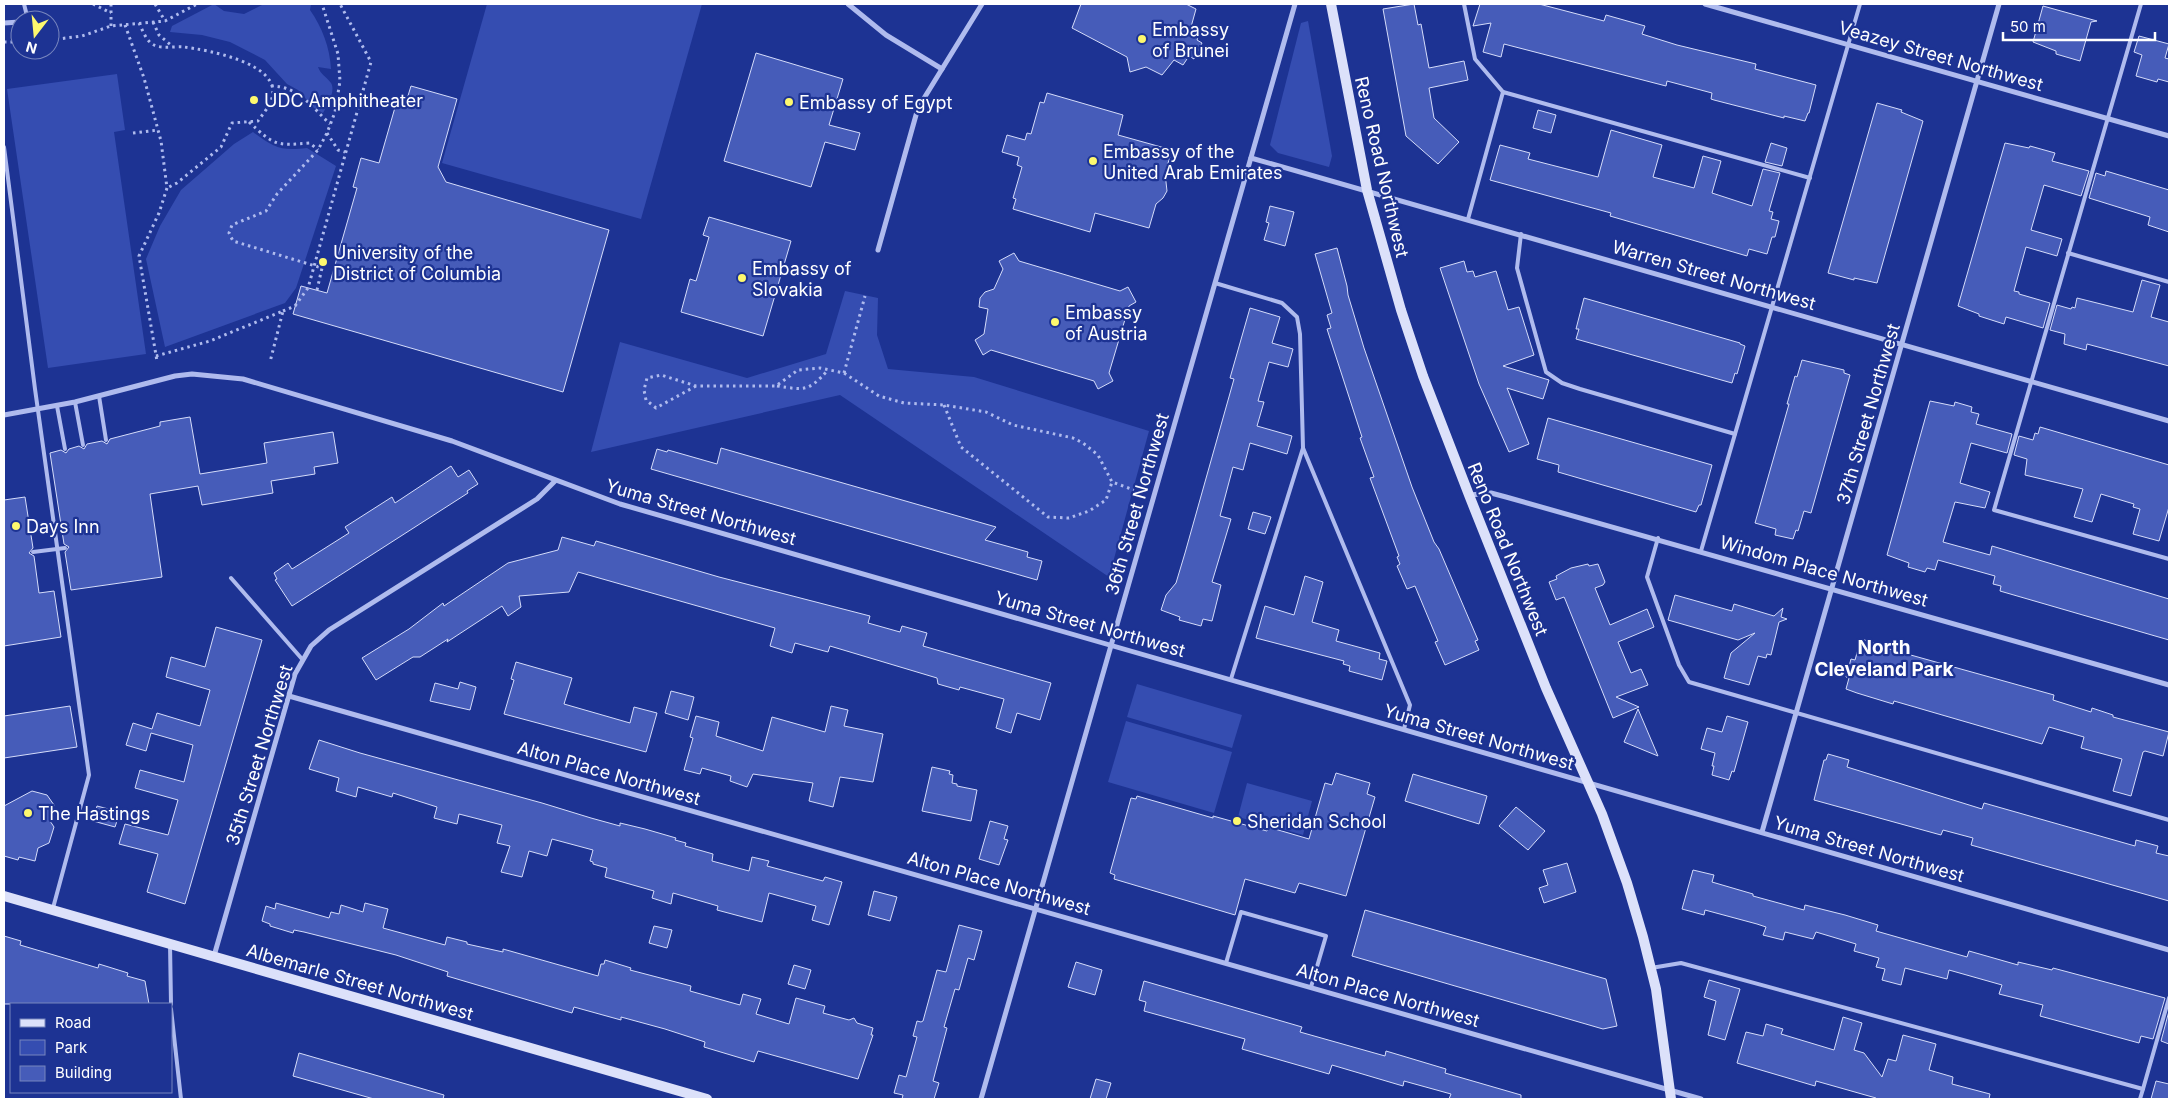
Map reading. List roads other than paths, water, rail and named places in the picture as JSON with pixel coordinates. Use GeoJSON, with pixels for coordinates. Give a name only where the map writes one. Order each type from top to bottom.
{"type":"FeatureCollection","features":[{"type":"Feature","properties":{"kind":"main road","name":"Reno Road Northwest"},"geometry":{"type":"LineString","coordinates":[[1331,4],[1367,190],[1401,310],[1423,376],[1469,495],[1550,696],[1588,783],[1627,883],[1651,968],[1660,1009],[1670,1095]]}},
{"type":"Feature","properties":{"kind":"main road","name":"Albemarle Street Northwest"},"geometry":{"type":"LineString","coordinates":[[4,896],[707,1099]]}},
{"type":"Feature","properties":{"kind":"street"},"geometry":{"type":"LineString","coordinates":[[848,4],[886,35],[942,69]]}},
{"type":"Feature","properties":{"kind":"street"},"geometry":{"type":"LineString","coordinates":[[878,250],[918,108],[982,4]]}},
{"type":"Feature","properties":{"kind":"street","name":"36th Street Northwest"},"geometry":{"type":"LineString","coordinates":[[980,1099],[1295,4]]}},
{"type":"Feature","properties":{"kind":"street","name":"Veazey Street Northwest"},"geometry":{"type":"LineString","coordinates":[[1704,4],[2169,136]]}},
{"type":"Feature","properties":{"kind":"street","name":"37th Street Northwest"},"geometry":{"type":"LineString","coordinates":[[1762,832],[1999,4]]}},
{"type":"Feature","properties":{"kind":"street","name":"Warren Street Northwest"},"geometry":{"type":"LineString","coordinates":[[1251,158],[2169,421]]}},
{"type":"Feature","properties":{"kind":"street","name":"Yuma Street Northwest"},"geometry":{"type":"LineString","coordinates":[[4,415],[75,402],[175,376],[192,374],[243,379],[412,428],[492,455],[620,504],[2169,950]]}},
{"type":"Feature","properties":{"kind":"street","name":"35th Street Northwest"},"geometry":{"type":"LineString","coordinates":[[213,957],[289,696],[302,659],[311,646],[329,630],[537,499],[556,480]]}},
{"type":"Feature","properties":{"kind":"street","name":"Windom Place Northwest"},"geometry":{"type":"LineString","coordinates":[[1469,495],[1491,493],[1506,496],[2169,685]]}},
{"type":"Feature","properties":{"kind":"street","name":"Alton Place Northwest"},"geometry":{"type":"LineString","coordinates":[[289,696],[1311,987],[1670,1095],[1701,1099]]}},
{"type":"Feature","properties":{"kind":"lane"},"geometry":{"type":"LineString","coordinates":[[1464,4],[1475,59],[1503,92],[1810,178]]}},
{"type":"Feature","properties":{"kind":"lane"},"geometry":{"type":"LineString","coordinates":[[1702,551],[1860,4]]}},
{"type":"Feature","properties":{"kind":"lane"},"geometry":{"type":"LineString","coordinates":[[2141,4],[1994,510],[2169,558]]}},
{"type":"Feature","properties":{"kind":"lane"},"geometry":{"type":"LineString","coordinates":[[1468,219],[1503,92]]}},
{"type":"Feature","properties":{"kind":"lane"},"geometry":{"type":"LineString","coordinates":[[4,147],[6,182],[89,775],[52,910]]}},
{"type":"Feature","properties":{"kind":"lane"},"geometry":{"type":"LineString","coordinates":[[1521,234],[1517,268],[1546,372],[1562,383],[1580,389],[1735,434]]}},
{"type":"Feature","properties":{"kind":"lane"},"geometry":{"type":"LineString","coordinates":[[2068,254],[2169,282]]}},
{"type":"Feature","properties":{"kind":"lane"},"geometry":{"type":"LineString","coordinates":[[1215,282],[1282,303],[1297,317],[1300,334],[1303,448],[1232,679]]}},
{"type":"Feature","properties":{"kind":"lane"},"geometry":{"type":"LineString","coordinates":[[99,396],[106,440]]}},
{"type":"Feature","properties":{"kind":"lane"},"geometry":{"type":"LineString","coordinates":[[75,402],[83,445]]}},
{"type":"Feature","properties":{"kind":"lane"},"geometry":{"type":"LineString","coordinates":[[57,406],[65,449]]}},
{"type":"Feature","properties":{"kind":"lane"},"geometry":{"type":"LineString","coordinates":[[1303,448],[1410,705],[1404,729]]}},
{"type":"Feature","properties":{"kind":"lane"},"geometry":{"type":"LineString","coordinates":[[1658,538],[1646,576],[1679,665],[1688,682],[2169,820]]}},
{"type":"Feature","properties":{"kind":"lane"},"geometry":{"type":"LineString","coordinates":[[33,552],[65,548]]}},
{"type":"Feature","properties":{"kind":"lane"},"geometry":{"type":"LineString","coordinates":[[231,578],[302,659]]}},
{"type":"Feature","properties":{"kind":"lane"},"geometry":{"type":"LineString","coordinates":[[1226,963],[1242,912],[1326,936],[1311,987]]}},
{"type":"Feature","properties":{"kind":"lane"},"geometry":{"type":"LineString","coordinates":[[170,944],[171,1003]]}},
{"type":"Feature","properties":{"kind":"lane"},"geometry":{"type":"LineString","coordinates":[[1651,968],[1681,963],[2142,1089]]}},
{"type":"Feature","properties":{"kind":"lane"},"geometry":{"type":"LineString","coordinates":[[2140,1099],[2169,998]]}},
{"type":"Feature","properties":{"kind":"lane"},"geometry":{"type":"LineString","coordinates":[[172,1018],[181,1099]]}},
{"type":"Feature","properties":{"kind":"place","name":"Embassy of Brunei"},"geometry":{"type":"Point","coordinates":[1142,39]}},
{"type":"Feature","properties":{"kind":"place","name":"UDC Amphitheater"},"geometry":{"type":"Point","coordinates":[254,100]}},
{"type":"Feature","properties":{"kind":"place","name":"Embassy of Egypt"},"geometry":{"type":"Point","coordinates":[789,102]}},
{"type":"Feature","properties":{"kind":"place","name":"Embassy of the United Arab Emirates"},"geometry":{"type":"Point","coordinates":[1093,161]}},
{"type":"Feature","properties":{"kind":"place","name":"University of the District of Columbia"},"geometry":{"type":"Point","coordinates":[323,262]}},
{"type":"Feature","properties":{"kind":"place","name":"Embassy of Slovakia"},"geometry":{"type":"Point","coordinates":[742,278]}},
{"type":"Feature","properties":{"kind":"place","name":"Embassy of Austria"},"geometry":{"type":"Point","coordinates":[1055,322]}},
{"type":"Feature","properties":{"kind":"place","name":"Days Inn"},"geometry":{"type":"Point","coordinates":[16,526]}},
{"type":"Feature","properties":{"kind":"place","name":"The Hastings"},"geometry":{"type":"Point","coordinates":[28,813]}},
{"type":"Feature","properties":{"kind":"place","name":"Sheridan School"},"geometry":{"type":"Point","coordinates":[1237,821]}},
{"type":"Feature","properties":{"kind":"district","name":"North Cleveland Park"},"geometry":{"type":"Point","coordinates":[1884,658]}}]}
